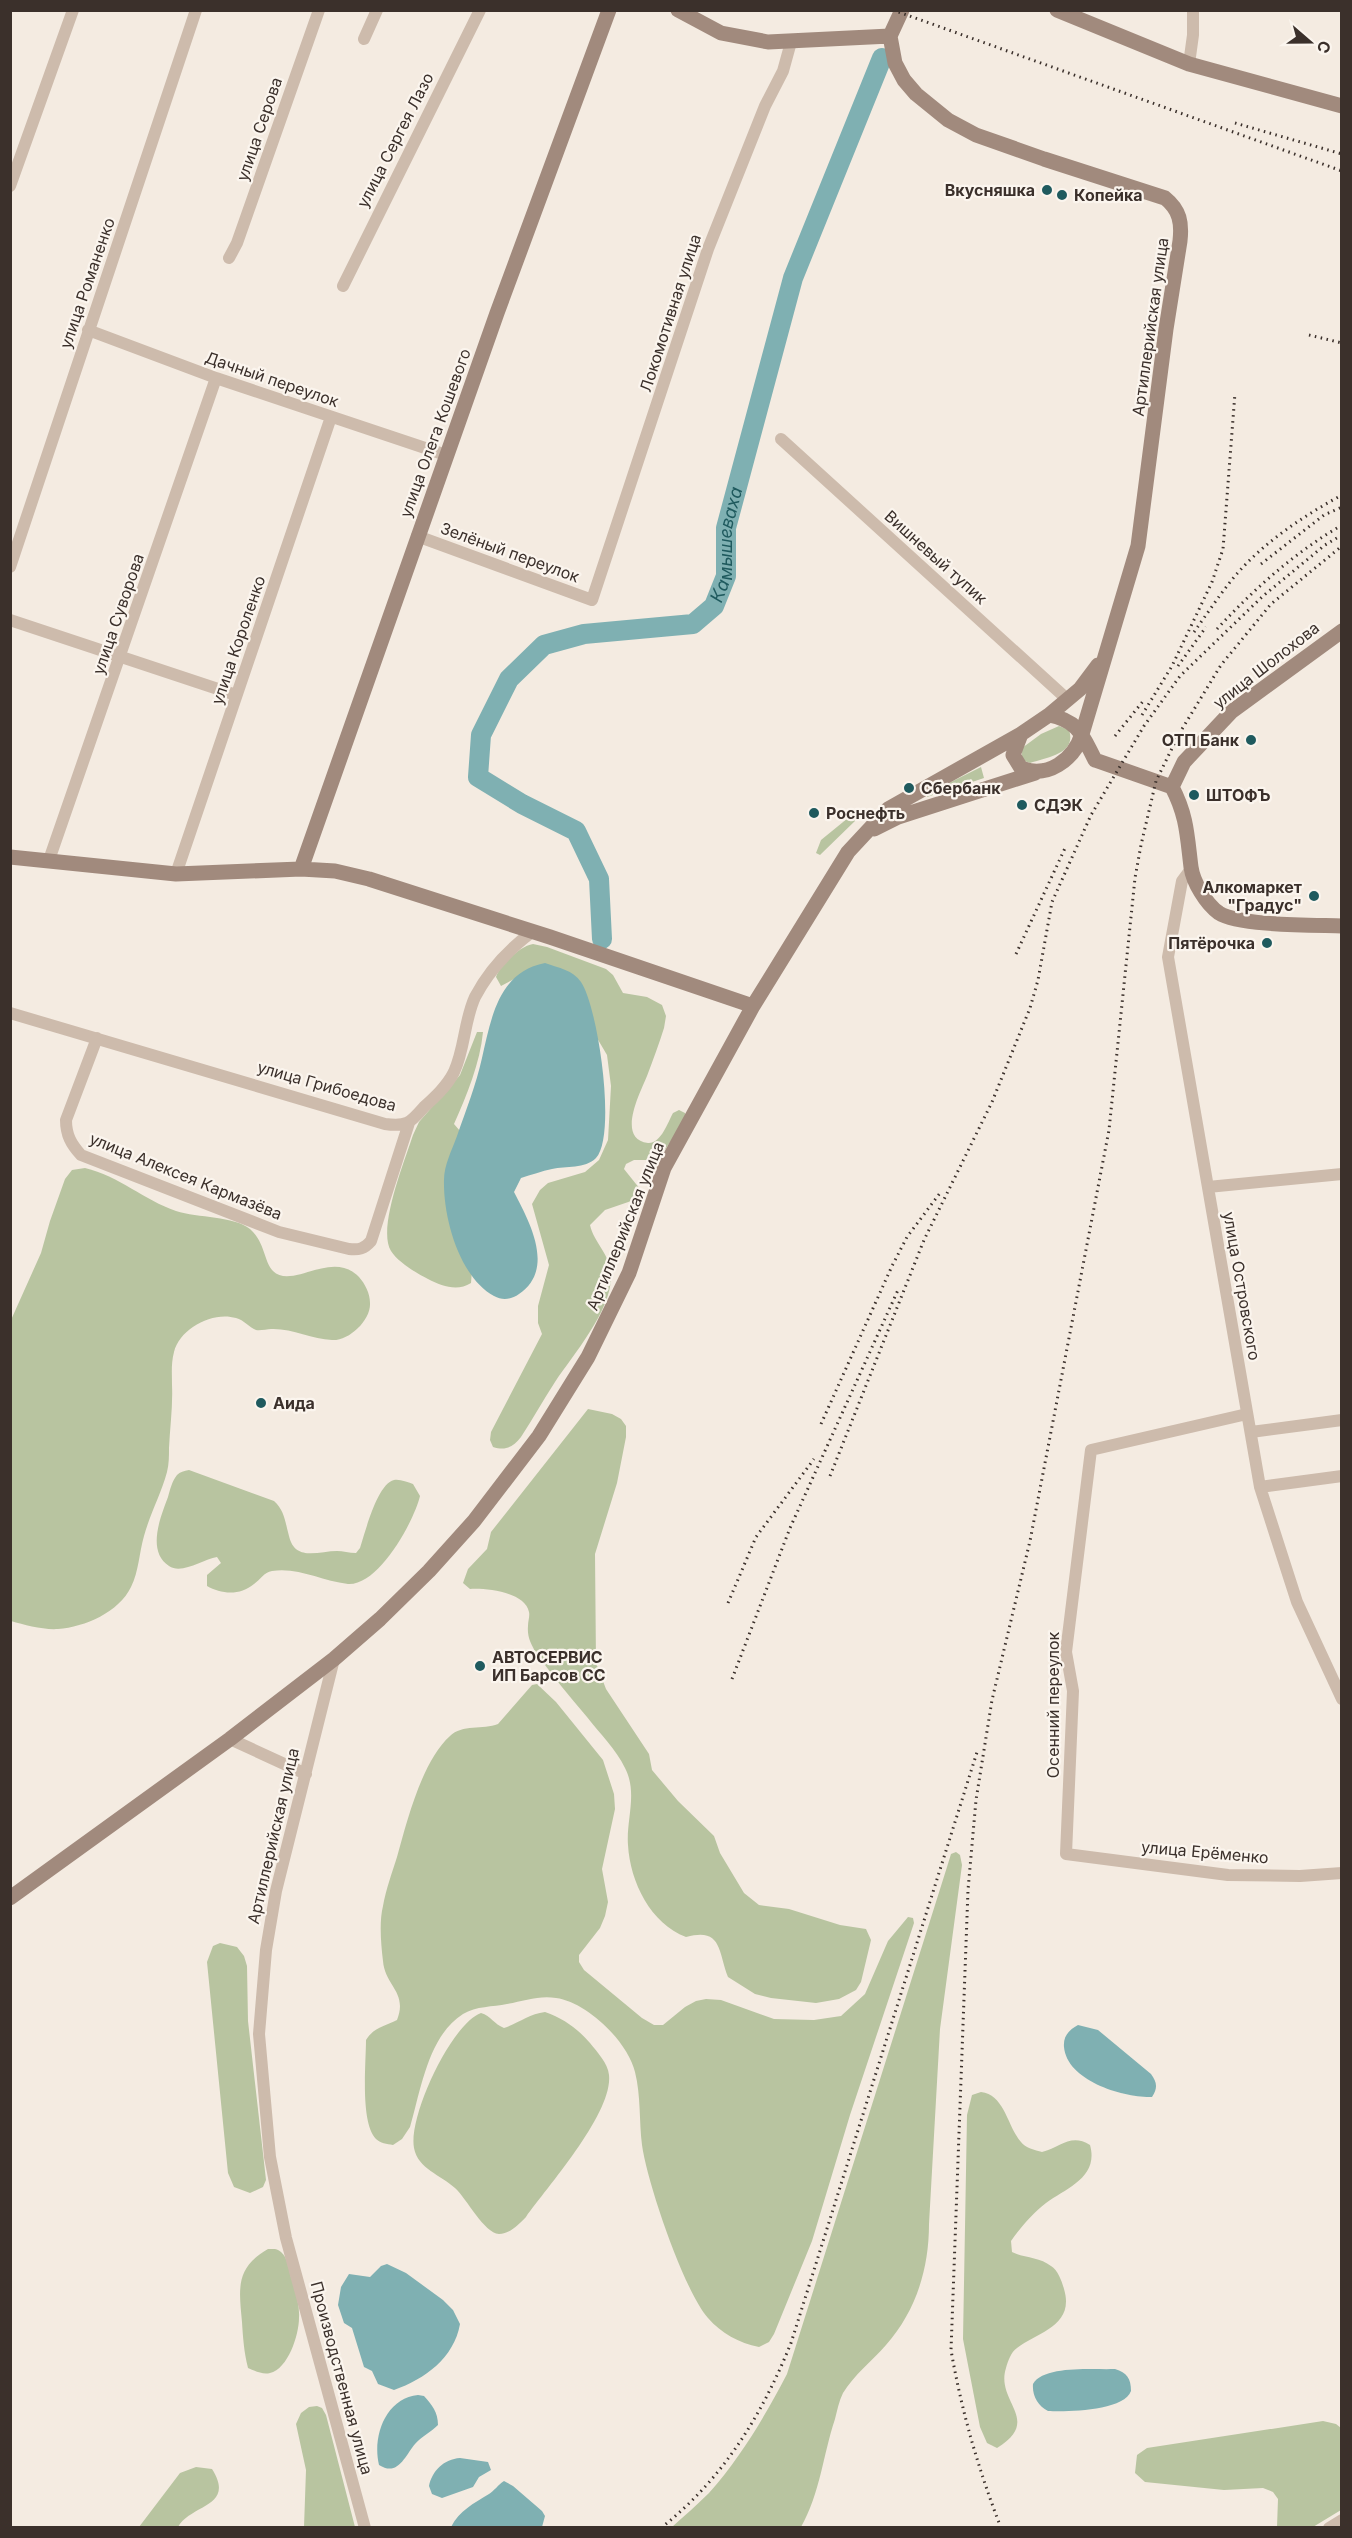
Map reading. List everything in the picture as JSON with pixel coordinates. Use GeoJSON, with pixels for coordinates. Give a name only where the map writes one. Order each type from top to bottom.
{"type":"FeatureCollection","features":[{"type":"Feature","properties":{"kind":"main road","name":"улица Олега Кошевого"},"geometry":{"type":"LineString","coordinates":[[301,870],[446,455],[609,10]]}},
{"type":"Feature","properties":{"kind":"main road"},"geometry":{"type":"LineString","coordinates":[[678,10],[721,33],[751,40],[791,42],[890,36],[902,10]]}},
{"type":"Feature","properties":{"kind":"main road"},"geometry":{"type":"LineString","coordinates":[[1057,10],[1189,64],[1341,106]]}},
{"type":"Feature","properties":{"kind":"main road","name":"Артиллерийская улица"},"geometry":{"type":"LineString","coordinates":[[890,36],[895,63],[904,80],[916,94],[948,120],[976,135],[1165,198],[1174,206],[1182,227],[1166,328],[1140,535],[1082,734],[1074,753],[1058,765]]}},
{"type":"Feature","properties":{"kind":"main road","name":"улица Шолохова"},"geometry":{"type":"LineString","coordinates":[[1172,787],[1184,762],[1231,712],[1341,631]]}},
{"type":"Feature","properties":{"kind":"main road","name":"Артиллерийская улица"},"geometry":{"type":"LineString","coordinates":[[10,1898],[230,1739],[334,1659],[380,1619],[429,1571],[487,1504],[539,1436],[588,1357],[629,1273],[664,1168],[753,1006],[848,852],[888,810],[1021,734],[1049,715],[1068,700],[1093,674],[1108,647]]}},
{"type":"Feature","properties":{"kind":"main road"},"geometry":{"type":"LineString","coordinates":[[1049,715],[1073,723],[1082,734],[1095,760],[1172,787],[1183,809],[1191,868],[1202,894],[1220,913],[1244,920],[1341,926]]}},
{"type":"Feature","properties":{"kind":"main road"},"geometry":{"type":"LineString","coordinates":[[1021,734],[1013,755],[1015,762],[1021,768],[1035,772]]}},
{"type":"Feature","properties":{"kind":"main road","name":"Артиллерийская улица"},"geometry":{"type":"LineString","coordinates":[[866,833],[898,817],[1035,772],[1058,765],[1095,760]]}},
{"type":"Feature","properties":{"kind":"main road"},"geometry":{"type":"LineString","coordinates":[[10,857],[176,874],[336,871],[369,879],[753,1006]]}},
{"type":"Feature","properties":{"kind":"street"},"geometry":{"type":"LineString","coordinates":[[10,186],[73,10]]}},
{"type":"Feature","properties":{"kind":"street","name":"улица Романенко"},"geometry":{"type":"LineString","coordinates":[[10,567],[196,10]]}},
{"type":"Feature","properties":{"kind":"street","name":"улица Серова"},"geometry":{"type":"LineString","coordinates":[[229,258],[237,243],[319,10]]}},
{"type":"Feature","properties":{"kind":"street"},"geometry":{"type":"LineString","coordinates":[[364,39],[377,10]]}},
{"type":"Feature","properties":{"kind":"street","name":"улица Сергея Лазо"},"geometry":{"type":"LineString","coordinates":[[343,286],[480,10]]}},
{"type":"Feature","properties":{"kind":"street"},"geometry":{"type":"LineString","coordinates":[[1189,64],[1193,35],[1193,10]]}},
{"type":"Feature","properties":{"kind":"street","name":"Локомотивная улица"},"geometry":{"type":"LineString","coordinates":[[592,600],[708,249],[765,106],[783,71],[791,42]]}},
{"type":"Feature","properties":{"kind":"street","name":"Дачный переулок"},"geometry":{"type":"LineString","coordinates":[[88,330],[216,378],[446,455]]}},
{"type":"Feature","properties":{"kind":"street","name":"улица Суворова"},"geometry":{"type":"LineString","coordinates":[[49,860],[216,378]]}},
{"type":"Feature","properties":{"kind":"street","name":"улица Короленко"},"geometry":{"type":"LineString","coordinates":[[176,874],[331,417]]}},
{"type":"Feature","properties":{"kind":"street","name":"Вишневый тупик"},"geometry":{"type":"LineString","coordinates":[[781,439],[1068,700]]}},
{"type":"Feature","properties":{"kind":"street","name":"Зелёный переулок"},"geometry":{"type":"LineString","coordinates":[[417,536],[592,600]]}},
{"type":"Feature","properties":{"kind":"street"},"geometry":{"type":"LineString","coordinates":[[10,620],[236,695]]}},
{"type":"Feature","properties":{"kind":"street","name":"улица Островского"},"geometry":{"type":"LineString","coordinates":[[1191,868],[1182,881],[1168,957],[1260,1487],[1297,1602],[1341,1699]]}},
{"type":"Feature","properties":{"kind":"street","name":"улица Грибоедова"},"geometry":{"type":"LineString","coordinates":[[10,1013],[385,1124],[400,1126],[409,1123],[442,1089],[453,1073],[464,1038],[467,1016],[477,994],[509,949],[532,932]]}},
{"type":"Feature","properties":{"kind":"street","name":"улица Алексея Кармазёва"},"geometry":{"type":"LineString","coordinates":[[97,1038],[66,1120],[66,1132],[73,1147],[81,1155],[279,1232],[349,1249],[358,1250],[366,1247],[371,1241],[409,1123]]}},
{"type":"Feature","properties":{"kind":"street"},"geometry":{"type":"LineString","coordinates":[[1208,1187],[1341,1174]]}},
{"type":"Feature","properties":{"kind":"street","name":"Осенний переулок"},"geometry":{"type":"LineString","coordinates":[[1066,1854],[1073,1691],[1066,1652],[1090,1450],[1247,1414]]}},
{"type":"Feature","properties":{"kind":"street"},"geometry":{"type":"LineString","coordinates":[[1251,1432],[1341,1420]]}},
{"type":"Feature","properties":{"kind":"street"},"geometry":{"type":"LineString","coordinates":[[1260,1487],[1341,1476]]}},
{"type":"Feature","properties":{"kind":"street","name":"Артиллерийская улица"},"geometry":{"type":"LineString","coordinates":[[286,2238],[270,2157],[259,2034],[266,1950],[276,1891],[334,1659]]}},
{"type":"Feature","properties":{"kind":"street"},"geometry":{"type":"LineString","coordinates":[[230,1739],[306,1774]]}},
{"type":"Feature","properties":{"kind":"street","name":"улица Ерёменко"},"geometry":{"type":"LineString","coordinates":[[1066,1854],[1228,1875],[1300,1876],[1341,1873]]}},
{"type":"Feature","properties":{"kind":"street","name":"Производственная улица"},"geometry":{"type":"LineString","coordinates":[[286,2238],[365,2528]]}},
{"type":"Feature","properties":{"kind":"street"},"geometry":{"type":"LineString","coordinates":[[1329,2528],[1341,2520]]}},
{"type":"Feature","properties":{"kind":"green space"},"geometry":{"type":"Polygon","coordinates":[[[1059,726],[1069,730],[1069,744],[1065,749],[1030,763],[1022,760],[1022,748],[1041,734],[1059,726]]]}},
{"type":"Feature","properties":{"kind":"green space"},"geometry":{"type":"Polygon","coordinates":[[[981,767],[984,778],[927,797],[927,794],[981,767]]]}},
{"type":"Feature","properties":{"kind":"green space"},"geometry":{"type":"Polygon","coordinates":[[[848,818],[856,820],[820,855],[816,853],[821,840],[848,818]]]}},
{"type":"Feature","properties":{"kind":"green space"},"geometry":{"type":"Polygon","coordinates":[[[533,944],[606,969],[613,975],[623,993],[647,997],[662,1005],[666,1016],[664,1028],[633,1114],[633,1133],[638,1140],[653,1142],[664,1132],[673,1113],[679,1110],[685,1113],[686,1119],[658,1160],[634,1160],[626,1164],[624,1169],[640,1189],[637,1199],[605,1210],[590,1225],[610,1267],[610,1288],[606,1302],[590,1331],[521,1437],[512,1446],[502,1449],[493,1447],[490,1440],[491,1432],[542,1334],[538,1323],[538,1306],[549,1265],[532,1204],[540,1190],[548,1183],[585,1172],[599,1160],[608,1140],[611,1086],[607,1055],[587,1021],[531,970],[501,986],[496,977],[511,957],[522,948],[533,944]]]}},
{"type":"Feature","properties":{"kind":"green space"},"geometry":{"type":"Polygon","coordinates":[[[477,1032],[483,1032],[476,1067],[454,1124],[467,1139],[471,1283],[455,1288],[428,1279],[398,1259],[391,1251],[387,1227],[399,1177],[419,1122],[460,1075],[477,1032]]]}},
{"type":"Feature","properties":{"kind":"green space"},"geometry":{"type":"Polygon","coordinates":[[[85,1168],[109,1177],[176,1211],[225,1219],[243,1225],[255,1234],[270,1267],[281,1276],[325,1268],[348,1269],[363,1283],[370,1303],[367,1316],[358,1328],[339,1339],[324,1339],[279,1329],[256,1330],[239,1319],[227,1316],[199,1323],[183,1336],[177,1343],[172,1360],[168,1469],[146,1528],[136,1575],[131,1587],[118,1604],[100,1617],[68,1628],[46,1629],[11,1621],[11,1320],[41,1253],[65,1179],[72,1170],[85,1168]]]}},
{"type":"Feature","properties":{"kind":"green space"},"geometry":{"type":"Polygon","coordinates":[[[588,1409],[612,1414],[621,1419],[626,1426],[617,1483],[595,1554],[596,1663],[606,1689],[649,1754],[652,1770],[678,1801],[714,1836],[720,1853],[744,1893],[759,1905],[789,1909],[840,1925],[866,1929],[871,1940],[861,1982],[856,1990],[839,1999],[816,2003],[755,1994],[728,1977],[720,1950],[712,1938],[706,1935],[686,1937],[662,1922],[645,1900],[633,1873],[628,1845],[631,1787],[621,1761],[536,1653],[529,1637],[529,1614],[526,1605],[513,1596],[486,1589],[470,1589],[463,1583],[468,1569],[487,1549],[491,1532],[588,1409]]]}},
{"type":"Feature","properties":{"kind":"green space"},"geometry":{"type":"Polygon","coordinates":[[[189,1470],[274,1501],[283,1513],[292,1544],[296,1549],[308,1553],[337,1551],[356,1553],[360,1548],[377,1499],[388,1483],[401,1480],[413,1484],[420,1496],[411,1521],[393,1550],[383,1564],[360,1582],[348,1584],[282,1570],[267,1573],[249,1588],[237,1592],[224,1592],[207,1586],[207,1575],[221,1563],[217,1557],[180,1569],[169,1566],[158,1552],[157,1533],[171,1486],[177,1475],[189,1470]]]}},
{"type":"Feature","properties":{"kind":"green space"},"geometry":{"type":"Polygon","coordinates":[[[537,1684],[556,1702],[603,1760],[614,1794],[615,1809],[602,1869],[608,1902],[600,1928],[579,1955],[579,1962],[584,1970],[642,2018],[654,2025],[663,2025],[685,2007],[706,1999],[721,2000],[774,2019],[814,2020],[841,2016],[865,1994],[888,1941],[908,1917],[913,1918],[914,1923],[850,2115],[812,2241],[774,2334],[769,2342],[759,2347],[725,2333],[708,2318],[698,2304],[678,2261],[651,2184],[642,2145],[638,2090],[631,2060],[615,2036],[593,2015],[580,2007],[568,2001],[544,1997],[468,2011],[451,2024],[434,2050],[422,2081],[410,2127],[402,2139],[393,2145],[384,2143],[376,2139],[371,2131],[365,2092],[366,2040],[376,2030],[397,2020],[400,2010],[398,1996],[383,1961],[382,1912],[387,1887],[417,1792],[431,1760],[450,1736],[460,1730],[498,1724],[532,1685],[537,1684]]]}},
{"type":"Feature","properties":{"kind":"green space"},"geometry":{"type":"Polygon","coordinates":[[[956,1852],[960,1855],[962,1865],[940,2029],[928,2241],[923,2273],[913,2304],[886,2345],[852,2380],[843,2393],[813,2501],[801,2527],[672,2527],[709,2493],[732,2465],[761,2421],[787,2374],[951,1854],[956,1852]]]}},
{"type":"Feature","properties":{"kind":"green space"},"geometry":{"type":"Polygon","coordinates":[[[220,1943],[237,1947],[244,1956],[247,1966],[248,2021],[266,2180],[263,2187],[250,2193],[234,2187],[228,2173],[207,1962],[213,1946],[220,1943]]]}},
{"type":"Feature","properties":{"kind":"green space"},"geometry":{"type":"Polygon","coordinates":[[[545,2012],[575,2028],[599,2054],[609,2075],[607,2091],[601,2109],[577,2149],[526,2217],[511,2230],[499,2234],[487,2228],[455,2188],[420,2161],[414,2148],[414,2134],[418,2115],[434,2073],[457,2034],[469,2021],[481,2013],[504,2028],[545,2012]]]}},
{"type":"Feature","properties":{"kind":"green space"},"geometry":{"type":"Polygon","coordinates":[[[981,2092],[989,2094],[1001,2105],[1016,2135],[1025,2146],[1042,2152],[1077,2140],[1090,2145],[1092,2156],[1086,2173],[1072,2186],[1041,2207],[1011,2241],[1012,2252],[1047,2263],[1058,2273],[1066,2302],[1060,2320],[1017,2348],[1010,2357],[1004,2380],[1006,2391],[1015,2410],[1016,2428],[1010,2438],[997,2448],[987,2443],[980,2427],[963,2339],[967,2115],[972,2095],[981,2092]]]}},
{"type":"Feature","properties":{"kind":"green space"},"geometry":{"type":"Polygon","coordinates":[[[268,2249],[279,2251],[287,2260],[297,2298],[299,2318],[295,2342],[287,2358],[276,2370],[265,2373],[248,2368],[243,2339],[240,2289],[244,2272],[257,2256],[268,2249]]]}},
{"type":"Feature","properties":{"kind":"green space"},"geometry":{"type":"Polygon","coordinates":[[[309,2407],[322,2408],[326,2415],[355,2527],[304,2527],[306,2470],[296,2424],[301,2413],[309,2407]]]}},
{"type":"Feature","properties":{"kind":"green space"},"geometry":{"type":"Polygon","coordinates":[[[1323,2421],[1336,2424],[1341,2428],[1341,2510],[1313,2527],[1277,2527],[1278,2499],[1273,2492],[1263,2488],[1224,2490],[1145,2482],[1135,2473],[1137,2455],[1147,2448],[1323,2421]]]}},
{"type":"Feature","properties":{"kind":"green space"},"geometry":{"type":"Polygon","coordinates":[[[196,2467],[212,2469],[218,2481],[219,2491],[215,2498],[184,2519],[178,2527],[139,2527],[180,2473],[196,2467]]]}},
{"type":"Feature","properties":{"kind":"water"},"geometry":{"type":"Polygon","coordinates":[[[545,963],[574,975],[581,982],[587,996],[599,1043],[603,1071],[605,1124],[602,1145],[592,1162],[581,1166],[548,1170],[521,1178],[514,1192],[532,1230],[538,1258],[536,1272],[530,1284],[519,1294],[504,1299],[494,1296],[471,1275],[455,1245],[446,1211],[444,1174],[474,1088],[493,1013],[499,999],[517,976],[529,968],[545,963]]]}},
{"type":"Feature","properties":{"kind":"water"},"geometry":{"type":"Polygon","coordinates":[[[1078,2025],[1098,2030],[1151,2074],[1156,2085],[1152,2097],[1140,2097],[1113,2091],[1086,2078],[1075,2069],[1067,2059],[1064,2040],[1067,2034],[1078,2025]]]}},
{"type":"Feature","properties":{"kind":"water"},"geometry":{"type":"Polygon","coordinates":[[[387,2264],[406,2273],[443,2300],[453,2310],[460,2324],[452,2347],[436,2366],[417,2380],[394,2390],[378,2384],[372,2371],[364,2367],[352,2328],[344,2323],[338,2305],[341,2287],[349,2274],[370,2277],[381,2266],[387,2264]]]}},
{"type":"Feature","properties":{"kind":"water"},"geometry":{"type":"Polygon","coordinates":[[[1115,2369],[1128,2377],[1131,2386],[1131,2391],[1126,2398],[1118,2403],[1094,2409],[1048,2411],[1035,2396],[1033,2384],[1048,2374],[1070,2370],[1115,2369]]]}},
{"type":"Feature","properties":{"kind":"water"},"geometry":{"type":"Polygon","coordinates":[[[418,2395],[424,2396],[436,2412],[438,2425],[417,2441],[396,2467],[386,2468],[379,2465],[378,2442],[384,2420],[397,2403],[418,2395]]]}},
{"type":"Feature","properties":{"kind":"water"},"geometry":{"type":"Polygon","coordinates":[[[460,2458],[488,2462],[491,2470],[479,2477],[473,2487],[442,2498],[432,2494],[429,2486],[436,2471],[444,2463],[460,2458]]]}},
{"type":"Feature","properties":{"kind":"water"},"geometry":{"type":"Polygon","coordinates":[[[504,2481],[542,2511],[545,2516],[542,2527],[451,2527],[472,2504],[491,2493],[504,2481]]]}},
{"type":"Feature","properties":{"kind":"waterway","name":"Камышеваха"},"geometry":{"type":"LineString","coordinates":[[602,939],[599,879],[576,831],[522,804],[478,777],[481,735],[509,679],[544,645],[584,634],[693,624],[714,606],[726,576],[726,528],[793,278],[882,58]]}},
{"type":"Feature","properties":{"kind":"railway"},"geometry":{"type":"LineString","coordinates":[[893,10],[1342,171]]}},
{"type":"Feature","properties":{"kind":"railway"},"geometry":{"type":"LineString","coordinates":[[1235,123],[1342,154]]}},
{"type":"Feature","properties":{"kind":"railway"},"geometry":{"type":"LineString","coordinates":[[1309,335],[1342,343]]}},
{"type":"Feature","properties":{"kind":"railway"},"geometry":{"type":"LineString","coordinates":[[1142,715],[1172,666],[1212,582],[1223,549],[1235,393]]}},
{"type":"Feature","properties":{"kind":"railway"},"geometry":{"type":"LineString","coordinates":[[1194,632],[1229,583],[1258,552],[1298,521],[1342,495]]}},
{"type":"Feature","properties":{"kind":"railway"},"geometry":{"type":"LineString","coordinates":[[1261,564],[1324,515],[1342,507]]}},
{"type":"Feature","properties":{"kind":"railway"},"geometry":{"type":"LineString","coordinates":[[1217,629],[1275,572],[1307,547],[1342,525]]}},
{"type":"Feature","properties":{"kind":"railway"},"geometry":{"type":"LineString","coordinates":[[830,1476],[924,1240],[992,1102],[1030,1008],[1038,980],[1052,902],[1091,815],[1144,726],[1180,676],[1263,596],[1325,545],[1342,535]]}},
{"type":"Feature","properties":{"kind":"railway"},"geometry":{"type":"LineString","coordinates":[[1001,2528],[972,2440],[951,2350],[968,1890],[976,1800],[992,1700],[1030,1541],[1109,1130],[1135,878],[1156,781],[1179,734],[1221,665],[1271,604],[1342,546]]}},
{"type":"Feature","properties":{"kind":"railway"},"geometry":{"type":"LineString","coordinates":[[1178,666],[1206,627]]}},
{"type":"Feature","properties":{"kind":"railway"},"geometry":{"type":"LineString","coordinates":[[1115,736],[1144,700]]}},
{"type":"Feature","properties":{"kind":"railway"},"geometry":{"type":"LineString","coordinates":[[1016,954],[1066,846]]}},
{"type":"Feature","properties":{"kind":"railway"},"geometry":{"type":"LineString","coordinates":[[821,1424],[892,1266],[907,1237],[940,1193]]}},
{"type":"Feature","properties":{"kind":"railway"},"geometry":{"type":"LineString","coordinates":[[732,1679],[790,1528],[898,1290]]}},
{"type":"Feature","properties":{"kind":"railway"},"geometry":{"type":"LineString","coordinates":[[728,1603],[756,1537],[814,1459]]}},
{"type":"Feature","properties":{"kind":"railway"},"geometry":{"type":"LineString","coordinates":[[661,2528],[683,2509],[722,2467],[767,2395],[791,2343],[978,1749]]}},
{"type":"Feature","properties":{"kind":"place","name":"Вкусняшка"},"geometry":{"type":"Point","coordinates":[1047,190]}},
{"type":"Feature","properties":{"kind":"place","name":"Копейка"},"geometry":{"type":"Point","coordinates":[1062,195]}},
{"type":"Feature","properties":{"kind":"place","name":"ОТП Банк"},"geometry":{"type":"Point","coordinates":[1251,740]}},
{"type":"Feature","properties":{"kind":"place","name":"Сбербанк"},"geometry":{"type":"Point","coordinates":[909,788]}},
{"type":"Feature","properties":{"kind":"place","name":"ШТОФЪ"},"geometry":{"type":"Point","coordinates":[1194,795]}},
{"type":"Feature","properties":{"kind":"place","name":"СДЭК"},"geometry":{"type":"Point","coordinates":[1022,805]}},
{"type":"Feature","properties":{"kind":"place","name":"Роснефть"},"geometry":{"type":"Point","coordinates":[814,813]}},
{"type":"Feature","properties":{"kind":"place","name":"Алкомаркет \"Градус\""},"geometry":{"type":"Point","coordinates":[1314,896]}},
{"type":"Feature","properties":{"kind":"place","name":"Пятёрочка"},"geometry":{"type":"Point","coordinates":[1267,943]}},
{"type":"Feature","properties":{"kind":"place","name":"Аида"},"geometry":{"type":"Point","coordinates":[261,1403]}},
{"type":"Feature","properties":{"kind":"place","name":"АВТОСЕРВИС ИП Барсов СС"},"geometry":{"type":"Point","coordinates":[480,1666]}}]}
